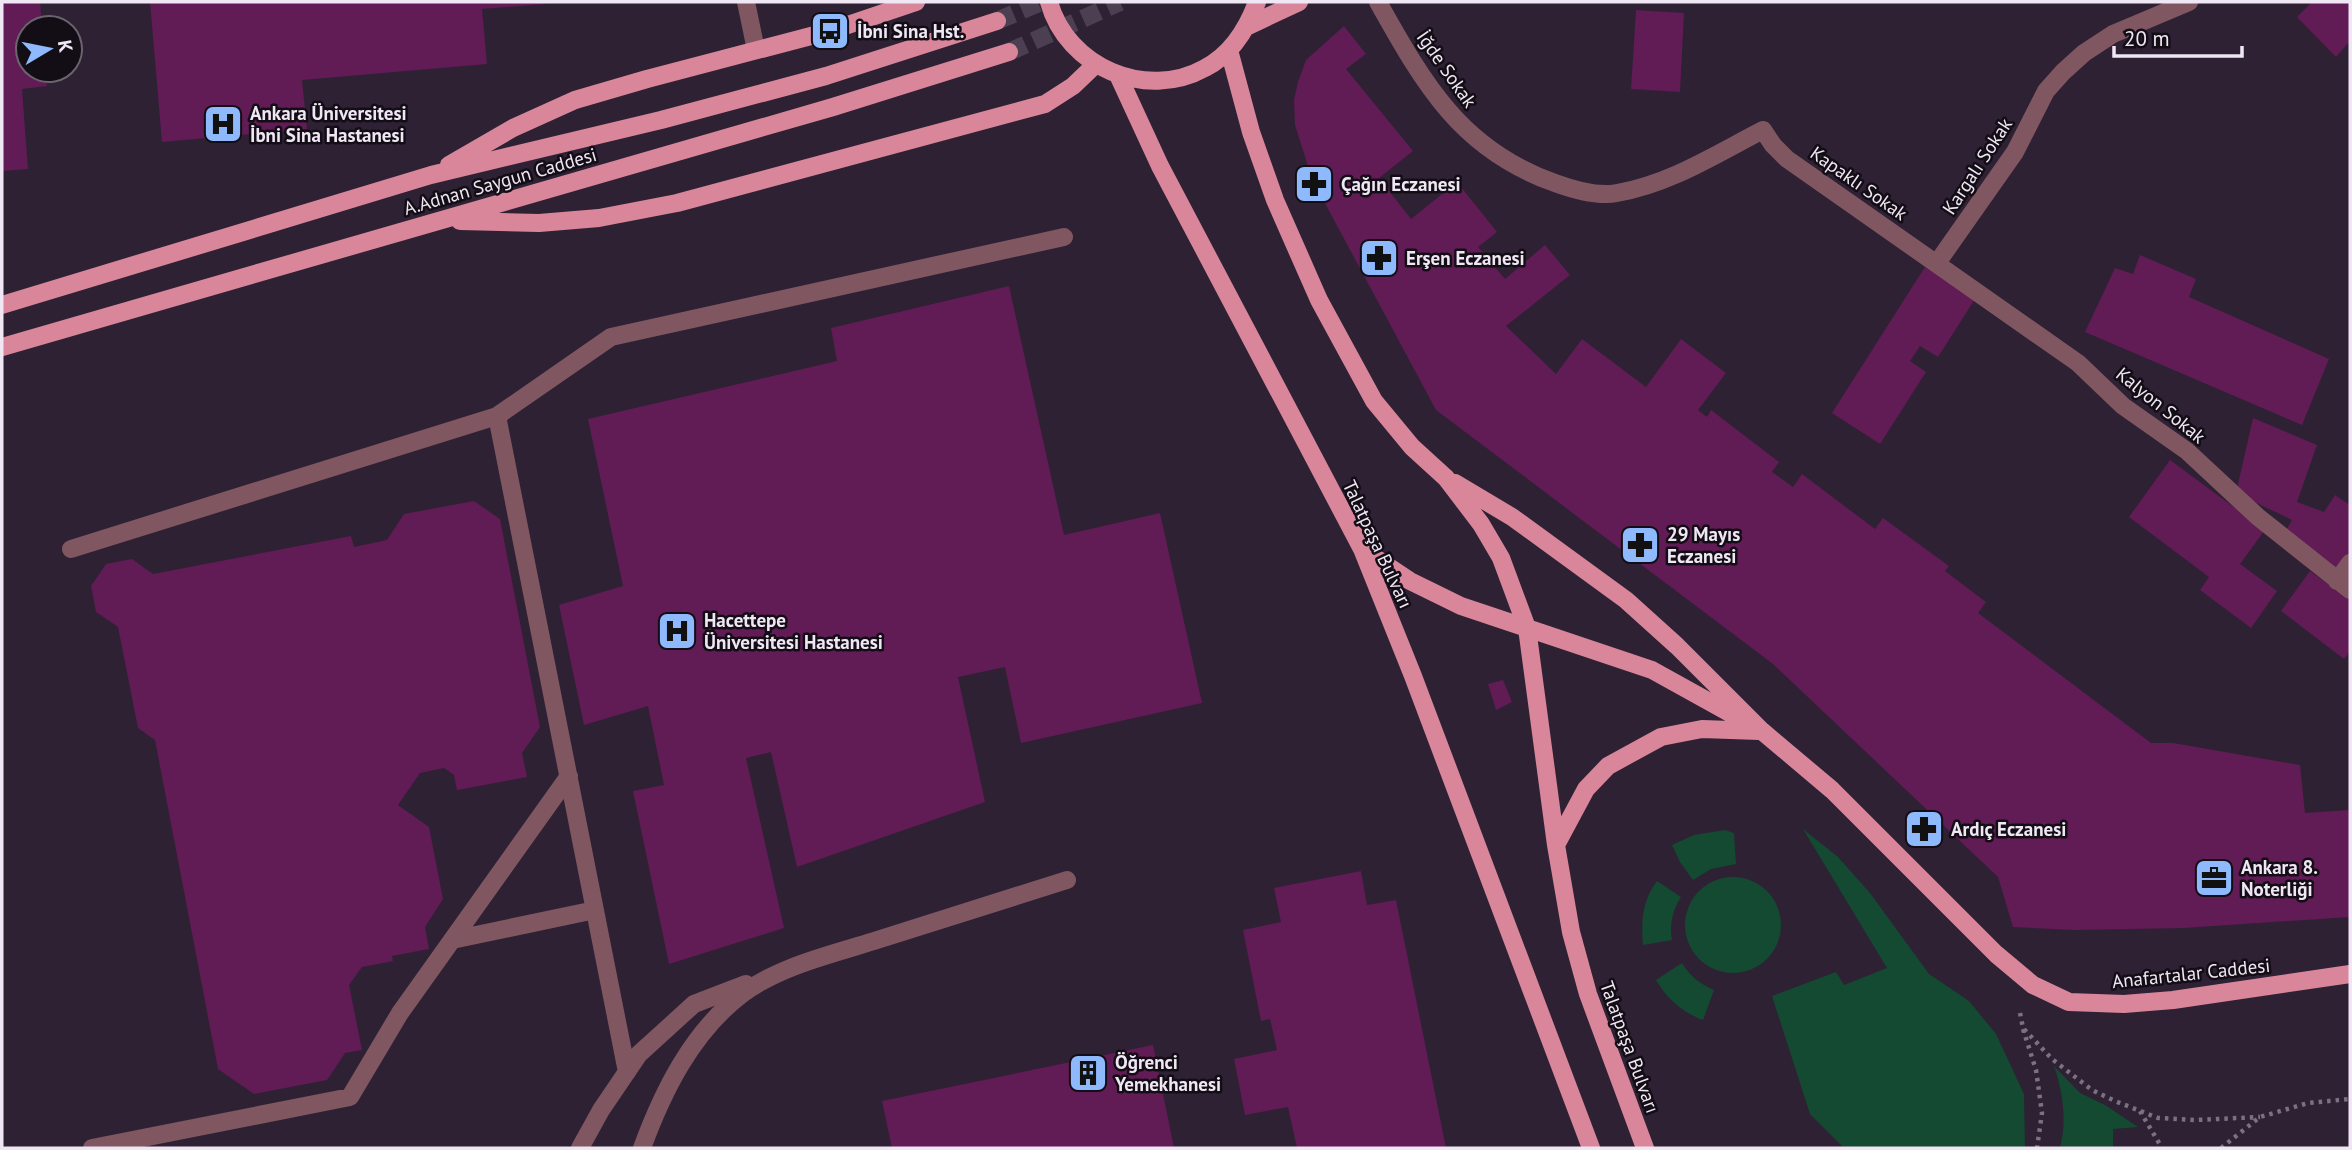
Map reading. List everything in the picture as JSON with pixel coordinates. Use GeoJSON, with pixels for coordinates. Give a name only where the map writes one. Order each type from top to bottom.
{"type":"FeatureCollection","features":[{"type":"Feature","properties":{"kind":"main road"},"geometry":{"type":"LineString","coordinates":[[430,175],[513,128],[575,100],[830,31],[916,2]]}},
{"type":"Feature","properties":{"kind":"main road"},"geometry":{"type":"LineString","coordinates":[[1049,2],[1061,29],[1076,49],[1096,64],[1118,75],[1147,81],[1177,79],[1205,68],[1229,50],[1248,26],[1257,2]]}},
{"type":"Feature","properties":{"kind":"main road"},"geometry":{"type":"LineString","coordinates":[[1248,26],[1298,2]]}},
{"type":"Feature","properties":{"kind":"main road","name":"A.Adnan Saygun Caddesi"},"geometry":{"type":"LineString","coordinates":[[2,305],[430,175],[661,120],[826,76],[997,21]]}},
{"type":"Feature","properties":{"kind":"main road","name":"Talatpaşa Bulvarı"},"geometry":{"type":"LineString","coordinates":[[1229,50],[1251,132],[1275,200],[1319,300],[1374,401],[1412,447],[1446,478],[1481,524],[1501,558],[1527,628],[1556,845],[1577,961],[1645,1148]]}},
{"type":"Feature","properties":{"kind":"main road","name":"A.Adnan Saygun Caddesi"},"geometry":{"type":"LineString","coordinates":[[2,346],[833,107],[1009,51]]}},
{"type":"Feature","properties":{"kind":"main road"},"geometry":{"type":"LineString","coordinates":[[442,220],[540,223],[599,218],[677,203],[1045,104],[1073,86],[1096,64]]}},
{"type":"Feature","properties":{"kind":"main road","name":"Talatpaşa Bulvarı"},"geometry":{"type":"LineString","coordinates":[[1118,75],[1160,166],[1362,550],[1413,676],[1591,1148]]}},
{"type":"Feature","properties":{"kind":"main road"},"geometry":{"type":"LineString","coordinates":[[1446,478],[1512,517],[1626,600],[1677,646],[1762,731]]}},
{"type":"Feature","properties":{"kind":"main road"},"geometry":{"type":"LineString","coordinates":[[1362,550],[1410,581],[1461,606],[1652,670],[1762,731]]}},
{"type":"Feature","properties":{"kind":"main road"},"geometry":{"type":"LineString","coordinates":[[1556,845],[1586,789],[1608,766],[1661,737],[1702,729],[1762,731]]}},
{"type":"Feature","properties":{"kind":"main road","name":"Anafartalar Caddesi"},"geometry":{"type":"LineString","coordinates":[[1762,731],[1832,790],[1996,954],[2033,985],[2069,1002],[2173,1000],[2350,974]]}},
{"type":"Feature","properties":{"kind":"street"},"geometry":{"type":"LineString","coordinates":[[746,2],[756,50]]}},
{"type":"Feature","properties":{"kind":"street","name":"İğde Sokak"},"geometry":{"type":"LineString","coordinates":[[1378,2],[1438,100],[1464,129],[1486,148],[1518,167],[1572,189],[1614,194],[1643,188],[1678,174],[1763,130]]}},
{"type":"Feature","properties":{"kind":"street","name":"Kargalı Sokak"},"geometry":{"type":"LineString","coordinates":[[1937,263],[2015,152],[2046,91],[2063,72],[2084,53],[2113,34],[2189,2]]}},
{"type":"Feature","properties":{"kind":"street","name":"Kapaklı Sokak"},"geometry":{"type":"LineString","coordinates":[[1763,130],[1787,159],[1937,263]]}},
{"type":"Feature","properties":{"kind":"street"},"geometry":{"type":"LineString","coordinates":[[71,549],[497,416],[611,337],[1064,237]]}},
{"type":"Feature","properties":{"kind":"street","name":"Kalyon Sokak"},"geometry":{"type":"LineString","coordinates":[[1937,263],[2078,363],[2123,406],[2187,451],[2258,517],[2343,586]]}},
{"type":"Feature","properties":{"kind":"street"},"geometry":{"type":"LineString","coordinates":[[497,416],[627,1072]]}},
{"type":"Feature","properties":{"kind":"street"},"geometry":{"type":"LineString","coordinates":[[2343,586],[2350,563]]}},
{"type":"Feature","properties":{"kind":"street"},"geometry":{"type":"LineString","coordinates":[[92,1148],[351,1097],[400,1013],[569,776]]}},
{"type":"Feature","properties":{"kind":"street"},"geometry":{"type":"LineString","coordinates":[[580,1148],[601,1110],[639,1054],[694,1004],[784,970],[1066,880]]}},
{"type":"Feature","properties":{"kind":"street"},"geometry":{"type":"LineString","coordinates":[[452,940],[595,910]]}},
{"type":"Feature","properties":{"kind":"street"},"geometry":{"type":"LineString","coordinates":[[642,1148],[667,1086],[707,1026],[763,979],[784,970]]}},
{"type":"Feature","properties":{"kind":"path"},"geometry":{"type":"LineString","coordinates":[[2010,965],[2023,1028],[2036,1070],[2042,1113],[2037,1148]]}},
{"type":"Feature","properties":{"kind":"path"},"geometry":{"type":"LineString","coordinates":[[2023,1028],[2052,1059],[2092,1090],[2158,1118],[2260,1116],[2308,1103],[2350,1100]]}},
{"type":"Feature","properties":{"kind":"path"},"geometry":{"type":"LineString","coordinates":[[2140,1111],[2162,1148]]}},
{"type":"Feature","properties":{"kind":"path"},"geometry":{"type":"LineString","coordinates":[[2221,1148],[2260,1116]]}},
{"type":"Feature","properties":{"kind":"green space"},"geometry":{"type":"Polygon","coordinates":[[[1803,829],[1838,857],[1870,893],[1929,974],[1969,1001],[1996,1034],[2024,1094],[2025,1148],[1844,1148],[1810,1114],[1772,996],[1836,972],[1844,985],[1887,968],[1803,829]]]}},
{"type":"Feature","properties":{"kind":"green space"},"geometry":{"type":"Polygon","coordinates":[[[1725,830],[1734,833],[1736,864],[1711,869],[1693,880],[1672,845],[1694,835],[1725,830]]]}},
{"type":"Feature","properties":{"kind":"green space"},"geometry":{"type":"Polygon","coordinates":[[[1733,877],[1751,881],[1767,891],[1777,907],[1781,925],[1777,943],[1767,959],[1751,969],[1733,973],[1715,969],[1699,959],[1689,943],[1685,925],[1689,907],[1699,891],[1715,881],[1733,877]]]}},
{"type":"Feature","properties":{"kind":"green space"},"geometry":{"type":"Polygon","coordinates":[[[1657,881],[1681,897],[1672,917],[1672,940],[1643,945],[1644,912],[1648,896],[1657,881]]]}},
{"type":"Feature","properties":{"kind":"green space"},"geometry":{"type":"Polygon","coordinates":[[[1682,963],[1696,979],[1714,990],[1703,1020],[1676,1004],[1656,980],[1682,963]]]}},
{"type":"Feature","properties":{"kind":"green space"},"geometry":{"type":"Polygon","coordinates":[[[2054,1066],[2080,1093],[2105,1105],[2138,1127],[2113,1129],[2113,1148],[2060,1148],[2063,1107],[2054,1066]]]}},
{"type":"Feature","properties":{"kind":"building"},"geometry":{"type":"Polygon","coordinates":[[[2,2],[40,2],[41,14],[14,14],[14,84],[47,86],[22,89],[28,169],[2,171],[2,2]]]}},
{"type":"Feature","properties":{"kind":"building"},"geometry":{"type":"Polygon","coordinates":[[[150,2],[545,4],[482,9],[487,64],[302,80],[307,129],[162,142],[150,2]]]}},
{"type":"Feature","properties":{"kind":"building"},"geometry":{"type":"Polygon","coordinates":[[[2312,2],[2350,2],[2350,41],[2336,57],[2297,17],[2312,2]]]}},
{"type":"Feature","properties":{"kind":"building"},"geometry":{"type":"Polygon","coordinates":[[[1636,10],[1684,13],[1680,92],[1631,89],[1636,10]]]}},
{"type":"Feature","properties":{"kind":"building"},"geometry":{"type":"Polygon","coordinates":[[[1344,26],[1366,54],[1346,69],[1413,151],[1379,178],[1411,219],[1457,182],[1497,232],[1478,247],[1505,279],[1545,245],[1570,275],[1506,326],[1556,374],[1582,339],[1646,387],[1681,339],[1726,373],[1698,410],[1707,417],[1711,410],[1779,462],[1772,472],[1793,487],[1802,474],[1875,529],[1883,518],[1949,566],[1945,571],[1986,602],[1978,613],[2151,743],[2173,743],[2300,765],[2305,813],[2350,810],[2350,917],[2184,928],[2075,930],[2013,927],[1998,877],[1773,664],[1436,410],[1312,179],[1295,125],[1294,100],[1306,60],[1344,26]]]}},
{"type":"Feature","properties":{"kind":"building"},"geometry":{"type":"Polygon","coordinates":[[[2140,255],[2196,279],[2189,297],[2329,359],[2302,425],[2085,332],[2115,268],[2133,274],[2140,255]]]}},
{"type":"Feature","properties":{"kind":"building"},"geometry":{"type":"Polygon","coordinates":[[[1925,267],[1975,299],[1938,357],[1920,346],[1910,361],[1926,372],[1880,444],[1832,413],[1925,267]]]}},
{"type":"Feature","properties":{"kind":"building"},"geometry":{"type":"Polygon","coordinates":[[[1009,286],[1064,535],[1160,513],[1202,703],[1021,743],[1005,667],[958,677],[985,802],[797,867],[771,752],[746,758],[784,928],[669,964],[633,791],[664,785],[648,706],[584,725],[559,605],[623,586],[588,419],[837,361],[831,328],[1009,286]]]}},
{"type":"Feature","properties":{"kind":"building"},"geometry":{"type":"Polygon","coordinates":[[[2253,418],[2317,445],[2297,502],[2324,512],[2335,495],[2350,505],[2350,557],[2338,575],[2284,534],[2292,520],[2236,493],[2253,418]]]}},
{"type":"Feature","properties":{"kind":"building"},"geometry":{"type":"Polygon","coordinates":[[[2170,460],[2265,530],[2240,564],[2277,591],[2251,628],[2200,590],[2209,577],[2129,517],[2170,460]]]}},
{"type":"Feature","properties":{"kind":"building"},"geometry":{"type":"Polygon","coordinates":[[[474,501],[500,519],[540,727],[522,753],[527,777],[457,790],[454,775],[444,768],[420,773],[398,805],[429,827],[443,899],[425,927],[429,949],[392,956],[393,961],[362,967],[349,985],[362,1050],[345,1053],[327,1080],[254,1094],[218,1069],[155,740],[138,728],[118,627],[96,612],[91,586],[106,564],[132,559],[153,574],[351,536],[354,547],[387,540],[404,514],[474,501]]]}},
{"type":"Feature","properties":{"kind":"building"},"geometry":{"type":"Polygon","coordinates":[[[2310,571],[2350,600],[2350,651],[2344,659],[2281,611],[2310,571]]]}},
{"type":"Feature","properties":{"kind":"building"},"geometry":{"type":"Polygon","coordinates":[[[1503,680],[1512,702],[1496,710],[1488,684],[1503,680]]]}},
{"type":"Feature","properties":{"kind":"building"},"geometry":{"type":"Polygon","coordinates":[[[1361,871],[1367,905],[1396,900],[1446,1148],[1297,1148],[1288,1107],[1245,1115],[1234,1059],[1277,1050],[1270,1019],[1261,1021],[1243,930],[1281,922],[1274,888],[1361,871]]]}},
{"type":"Feature","properties":{"kind":"building","name":"Öğrenci Yemekhanesi"},"geometry":{"type":"Polygon","coordinates":[[[1153,1045],[1174,1148],[892,1148],[882,1101],[1153,1045]]]}},
{"type":"Feature","properties":{"kind":"tunnel"},"geometry":{"type":"LineString","coordinates":[[997,21],[1041,2]]}},
{"type":"Feature","properties":{"kind":"tunnel"},"geometry":{"type":"LineString","coordinates":[[1009,52],[1120,2]]}},
{"type":"Feature","properties":{"kind":"place","name":"İbni Sina Hst."},"geometry":{"type":"Point","coordinates":[830,31]}},
{"type":"Feature","properties":{"kind":"place","name":"Ankara Üniversitesi İbni Sina Hastanesi"},"geometry":{"type":"Point","coordinates":[223,124]}},
{"type":"Feature","properties":{"kind":"place","name":"Çağın Eczanesi"},"geometry":{"type":"Point","coordinates":[1314,184]}},
{"type":"Feature","properties":{"kind":"place","name":"Erşen Eczanesi"},"geometry":{"type":"Point","coordinates":[1379,258]}},
{"type":"Feature","properties":{"kind":"place","name":"29 Mayıs Eczanesi"},"geometry":{"type":"Point","coordinates":[1640,545]}},
{"type":"Feature","properties":{"kind":"place","name":"Hacettepe Üniversitesi Hastanesi"},"geometry":{"type":"Point","coordinates":[677,631]}},
{"type":"Feature","properties":{"kind":"place","name":"Ardıç Eczanesi"},"geometry":{"type":"Point","coordinates":[1924,829]}},
{"type":"Feature","properties":{"kind":"place","name":"Ankara 8. Noterliği"},"geometry":{"type":"Point","coordinates":[2214,878]}},
{"type":"Feature","properties":{"kind":"place","name":"Öğrenci Yemekhanesi"},"geometry":{"type":"Point","coordinates":[1088,1073]}}]}
